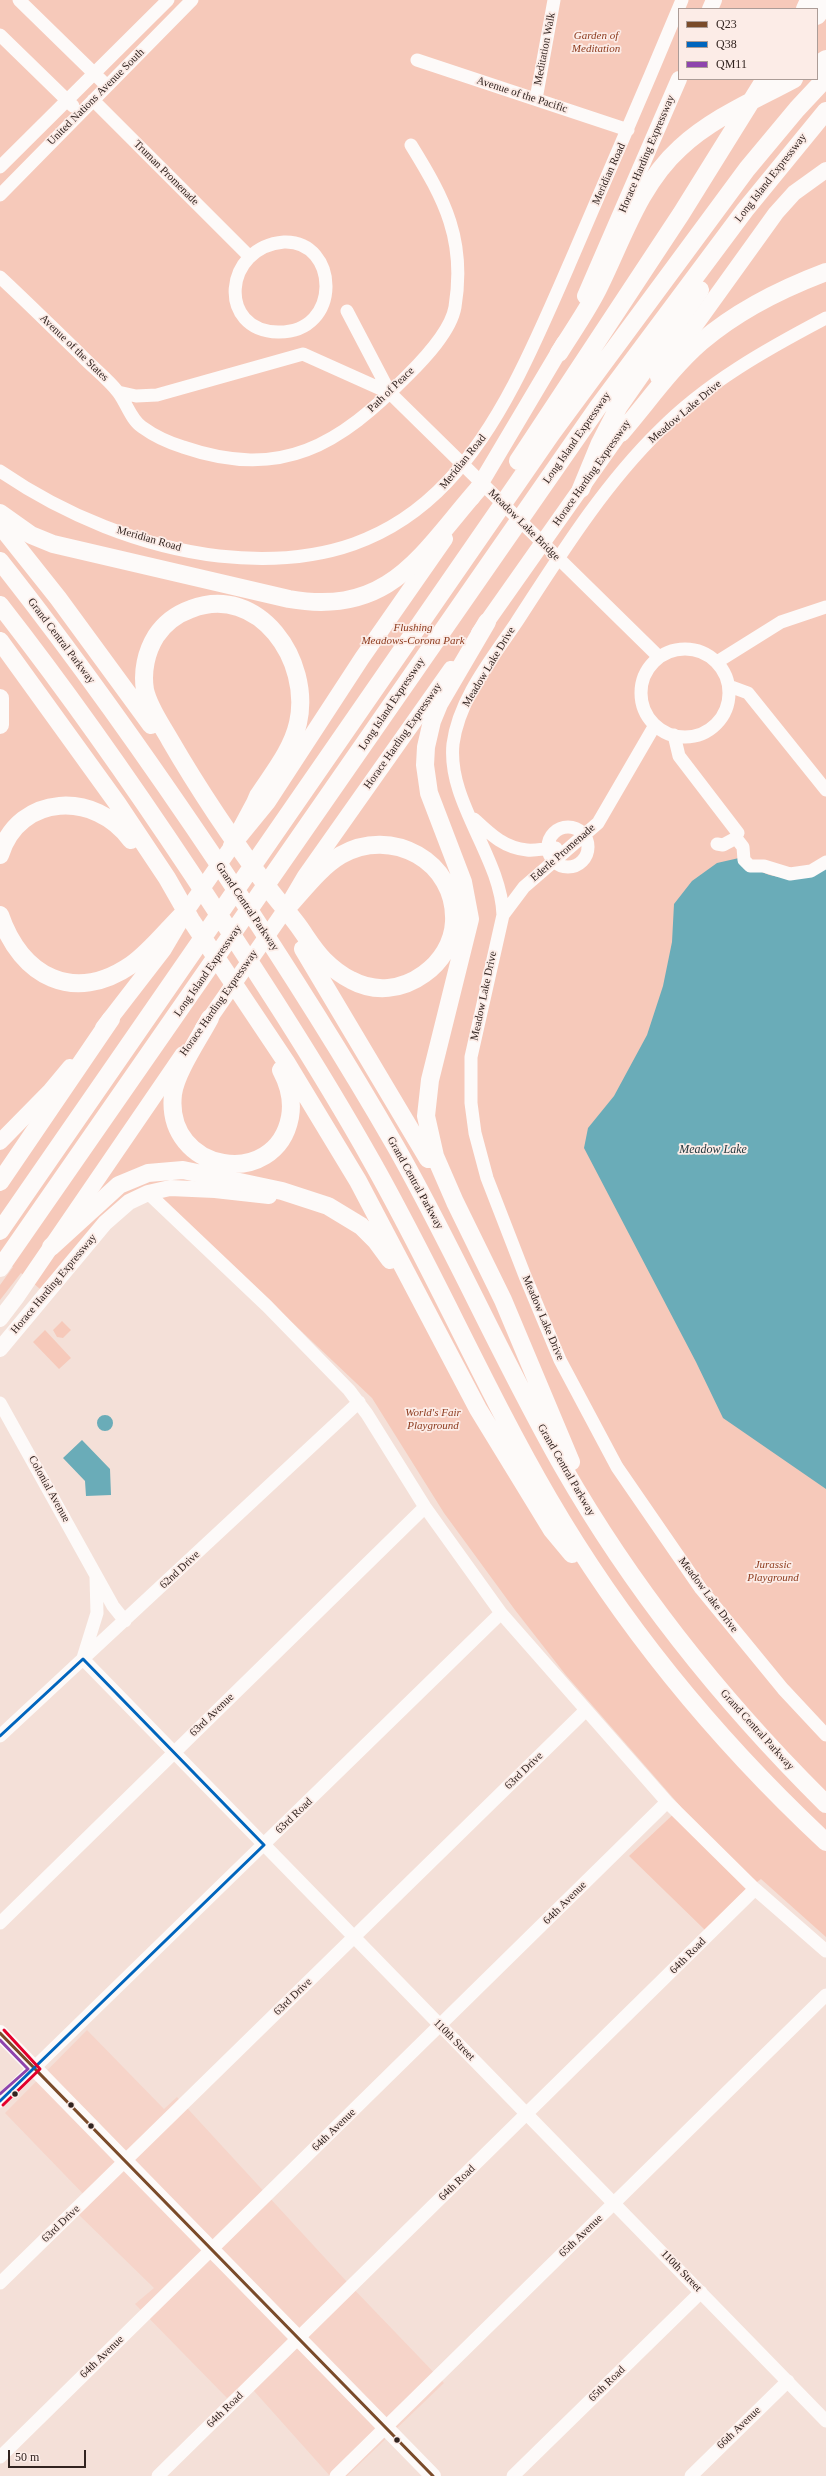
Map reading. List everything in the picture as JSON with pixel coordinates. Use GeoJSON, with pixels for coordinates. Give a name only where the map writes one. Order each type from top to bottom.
{"type":"FeatureCollection","features":[{"type":"Feature","properties":{"kind":"highway"},"geometry":{"type":"LineString","coordinates":[[818,15],[826,3]]}},
{"type":"Feature","properties":{"kind":"highway","name":"Long Island Expressway"},"geometry":{"type":"LineString","coordinates":[[0,1230],[552,433],[676,264],[771,140],[826,78]]}},
{"type":"Feature","properties":{"kind":"highway"},"geometry":{"type":"LineString","coordinates":[[421,622],[459,547],[499,492],[649,263],[764,80]]}},
{"type":"Feature","properties":{"kind":"highway"},"geometry":{"type":"LineString","coordinates":[[681,214],[774,80]]}},
{"type":"Feature","properties":{"kind":"highway"},"geometry":{"type":"LineString","coordinates":[[559,353],[598,290],[641,200],[669,158],[689,139],[711,124],[792,80]]}},
{"type":"Feature","properties":{"kind":"highway","name":"Long Island Expressway"},"geometry":{"type":"LineString","coordinates":[[0,1268],[290,854],[439,633],[598,407],[745,210],[826,111]]}},
{"type":"Feature","properties":{"kind":"highway"},"geometry":{"type":"LineString","coordinates":[[581,489],[600,443],[619,406],[702,286],[745,210]]}},
{"type":"Feature","properties":{"kind":"highway"},"geometry":{"type":"LineString","coordinates":[[621,433],[678,366],[715,331],[771,295],[826,272]]}},
{"type":"Feature","properties":{"kind":"highway"},"geometry":{"type":"LineString","coordinates":[[0,513],[31,535],[53,544],[290,598],[330,602],[361,597],[384,587],[405,572],[422,555],[479,488]]}},
{"type":"Feature","properties":{"kind":"highway"},"geometry":{"type":"LineString","coordinates":[[0,525],[80,626],[153,727],[182,760]]}},
{"type":"Feature","properties":{"kind":"highway","name":"Grand Central Parkway"},"geometry":{"type":"LineString","coordinates":[[0,561],[69,650],[144,754],[325,1026],[424,1198],[536,1418],[593,1518],[650,1601],[704,1671],[753,1728],[826,1804]]}},
{"type":"Feature","properties":{"kind":"highway"},"geometry":{"type":"LineString","coordinates":[[232,846],[258,806],[294,736],[300,714],[301,688],[295,664],[284,644],[268,625],[248,612],[218,604],[192,609],[168,623],[156,638],[144,668],[147,698],[182,760],[269,889],[455,1202]]}},
{"type":"Feature","properties":{"kind":"highway"},"geometry":{"type":"LineString","coordinates":[[0,605],[131,784],[296,1034],[392,1198],[531,1467],[574,1540],[635,1628]]}},
{"type":"Feature","properties":{"kind":"highway"},"geometry":{"type":"LineString","coordinates":[[487,622],[439,704],[431,725],[426,756],[429,793],[461,875],[469,910],[467,936],[430,1080],[426,1106],[432,1146],[455,1202],[516,1328],[593,1518]]}},
{"type":"Feature","properties":{"kind":"highway"},"geometry":{"type":"LineString","coordinates":[[0,641],[117,803],[167,878],[241,997],[286,1062],[358,1181],[437,1335],[485,1421],[552,1530],[635,1628],[712,1724],[759,1775],[826,1842]]}},
{"type":"Feature","properties":{"kind":"highway"},"geometry":{"type":"LineString","coordinates":[[0,698],[0,724]]}},
{"type":"Feature","properties":{"kind":"highway"},"geometry":{"type":"LineString","coordinates":[[0,855],[13,831],[40,811],[60,805],[90,808],[108,817],[122,829],[158,882],[189,915]]}},
{"type":"Feature","properties":{"kind":"highway"},"geometry":{"type":"LineString","coordinates":[[269,889],[324,960],[342,975],[361,985],[389,988],[407,983],[430,969],[448,946],[454,921],[449,891],[432,865],[408,849],[380,844],[351,850],[325,867],[307,880],[285,910]]}},
{"type":"Feature","properties":{"kind":"highway"},"geometry":{"type":"LineString","coordinates":[[0,915],[13,944],[33,967],[50,978],[69,983],[89,983],[110,978],[141,957],[160,944],[189,915]]}},
{"type":"Feature","properties":{"kind":"highway"},"geometry":{"type":"LineString","coordinates":[[210,1018],[177,1078],[173,1104],[176,1124],[185,1142],[208,1159],[229,1164],[250,1161],[269,1152],[281,1138],[289,1121],[291,1103],[285,1077],[241,997]]}},
{"type":"Feature","properties":{"kind":"highway"},"geometry":{"type":"LineString","coordinates":[[0,1182],[110,1019]]}},
{"type":"Feature","properties":{"kind":"highway"},"geometry":{"type":"LineString","coordinates":[[52,1246],[119,1185],[138,1176],[161,1171],[183,1170],[207,1174],[282,1192],[328,1206],[352,1219],[376,1241],[437,1335]]}},
{"type":"Feature","properties":{"kind":"main road","name":"Horace Harding Expressway"},"geometry":{"type":"LineString","coordinates":[[258,806],[479,488],[559,353],[679,80]]}},
{"type":"Feature","properties":{"kind":"main road","name":"Horace Harding Expressway"},"geometry":{"type":"LineString","coordinates":[[307,880],[452,668],[487,622],[621,433],[648,391],[776,213],[794,193],[826,170]]}},
{"type":"Feature","properties":{"kind":"main road"},"geometry":{"type":"LineString","coordinates":[[189,915],[232,846]]}},
{"type":"Feature","properties":{"kind":"main road","name":"Horace Harding Expressway"},"geometry":{"type":"LineString","coordinates":[[0,1319],[52,1246],[180,1058],[210,1018],[285,910]]}},
{"type":"Feature","properties":{"kind":"main road"},"geometry":{"type":"LineString","coordinates":[[0,1142],[50,1091],[110,1019],[160,944]]}},
{"type":"Feature","properties":{"kind":"main road","name":"Horace Harding Expressway"},"geometry":{"type":"LineString","coordinates":[[0,1349],[112,1216],[129,1202],[148,1193],[170,1188],[215,1190],[268,1196],[328,1206]]}},
{"type":"Feature","properties":{"kind":"main road"},"geometry":{"type":"LineString","coordinates":[[0,2034],[433,2476]]}},
{"type":"Feature","properties":{"kind":"street"},"geometry":{"type":"LineString","coordinates":[[19,0],[107,86]]}},
{"type":"Feature","properties":{"kind":"street"},"geometry":{"type":"LineString","coordinates":[[0,168],[93,73],[168,0]]}},
{"type":"Feature","properties":{"kind":"street","name":"United Nations Avenue South"},"geometry":{"type":"LineString","coordinates":[[0,194],[192,0]]}},
{"type":"Feature","properties":{"kind":"street","name":"Meditation Walk"},"geometry":{"type":"LineString","coordinates":[[536,99],[554,0]]}},
{"type":"Feature","properties":{"kind":"street","name":"Meridian Road"},"geometry":{"type":"LineString","coordinates":[[0,471],[44,498],[107,527],[160,544],[211,555],[266,558],[305,555],[339,549],[382,533],[419,509],[447,483],[477,445],[503,405],[536,341],[628,130],[678,10]]}},
{"type":"Feature","properties":{"kind":"street"},"geometry":{"type":"LineString","coordinates":[[0,35],[80,113]]}},
{"type":"Feature","properties":{"kind":"street","name":"Avenue of the Pacific"},"geometry":{"type":"LineString","coordinates":[[417,60],[628,130]]}},
{"type":"Feature","properties":{"kind":"street","name":"Truman Promenade"},"geometry":{"type":"LineString","coordinates":[[94,100],[249,256]]}},
{"type":"Feature","properties":{"kind":"street","name":"Path of Peace"},"geometry":{"type":"LineString","coordinates":[[140,426],[182,447],[230,459],[257,462],[284,458],[312,448],[339,435],[372,411],[390,393],[436,344],[455,309],[458,267],[452,222],[431,178],[411,145]]}},
{"type":"Feature","properties":{"kind":"street"},"geometry":{"type":"LineString","coordinates":[[284,242],[299,244],[311,253],[322,268],[327,283],[325,303],[318,314],[307,323],[287,331],[268,330],[246,321],[239,309],[235,288],[239,272],[249,256],[262,247],[284,242]]}},
{"type":"Feature","properties":{"kind":"street","name":"Avenue of the States"},"geometry":{"type":"LineString","coordinates":[[0,276],[118,392],[140,426]]}},
{"type":"Feature","properties":{"kind":"street"},"geometry":{"type":"LineString","coordinates":[[347,311],[390,393]]}},
{"type":"Feature","properties":{"kind":"street","name":"Meadow Lake Drive"},"geometry":{"type":"LineString","coordinates":[[826,318],[760,354],[705,392],[661,429],[607,490],[483,672],[458,721],[453,746],[457,783],[496,881],[502,915],[471,1057],[471,1103],[475,1134],[487,1178],[525,1276],[560,1360],[616,1466],[701,1589],[782,1689],[826,1734]]}},
{"type":"Feature","properties":{"kind":"street"},"geometry":{"type":"LineString","coordinates":[[118,392],[136,396],[157,395],[303,354],[390,393]]}},
{"type":"Feature","properties":{"kind":"street","name":"Meadow Lake Bridge"},"geometry":{"type":"LineString","coordinates":[[390,393],[659,657]]}},
{"type":"Feature","properties":{"kind":"street"},"geometry":{"type":"LineString","coordinates":[[717,662],[781,622],[808,611],[826,607]]}},
{"type":"Feature","properties":{"kind":"street"},"geometry":{"type":"LineString","coordinates":[[682,648],[695,649],[707,654],[717,662],[723,670],[729,686],[729,700],[725,712],[718,723],[707,731],[695,736],[674,735],[655,725],[646,714],[642,702],[641,690],[647,672],[659,657],[670,651],[682,648]]}},
{"type":"Feature","properties":{"kind":"street"},"geometry":{"type":"LineString","coordinates":[[729,686],[748,693],[826,790]]}},
{"type":"Feature","properties":{"kind":"street","name":"Ederle Promenade"},"geometry":{"type":"LineString","coordinates":[[502,915],[524,887],[572,848],[598,824],[655,725]]}},
{"type":"Feature","properties":{"kind":"street"},"geometry":{"type":"LineString","coordinates":[[674,735],[679,756],[738,833]]}},
{"type":"Feature","properties":{"kind":"street"},"geometry":{"type":"LineString","coordinates":[[470,814],[493,837],[510,847],[528,850],[572,848]]}},
{"type":"Feature","properties":{"kind":"street"},"geometry":{"type":"LineString","coordinates":[[574,827],[585,835],[588,848],[582,861],[566,866],[555,861],[548,848],[551,838],[561,828],[574,827]]}},
{"type":"Feature","properties":{"kind":"street"},"geometry":{"type":"LineString","coordinates":[[717,844],[723,845],[736,838],[743,847],[743,856],[747,864],[756,867],[764,866],[780,872],[800,874],[811,871],[826,862]]}},
{"type":"Feature","properties":{"kind":"street"},"geometry":{"type":"LineString","coordinates":[[148,1193],[267,1306],[359,1402],[425,1507],[501,1613],[585,1711],[667,1802],[755,1890],[826,1951]]}},
{"type":"Feature","properties":{"kind":"street","name":"62nd Drive"},"geometry":{"type":"LineString","coordinates":[[0,1736],[359,1402]]}},
{"type":"Feature","properties":{"kind":"street","name":"Colonial Avenue"},"geometry":{"type":"LineString","coordinates":[[0,1403],[96,1576],[114,1606],[125,1620]]}},
{"type":"Feature","properties":{"kind":"street","name":"63rd Avenue"},"geometry":{"type":"LineString","coordinates":[[0,1923],[425,1507]]}},
{"type":"Feature","properties":{"kind":"street","name":"Colonial Avenue"},"geometry":{"type":"LineString","coordinates":[[83,1659],[97,1613],[96,1576]]}},
{"type":"Feature","properties":{"kind":"street","name":"63rd Road"},"geometry":{"type":"LineString","coordinates":[[0,2102],[501,1613]]}},
{"type":"Feature","properties":{"kind":"street","name":"110th Street"},"geometry":{"type":"LineString","coordinates":[[83,1659],[826,2420]]}},
{"type":"Feature","properties":{"kind":"street","name":"63rd Drive"},"geometry":{"type":"LineString","coordinates":[[0,2283],[585,1711]]}},
{"type":"Feature","properties":{"kind":"street","name":"64th Avenue"},"geometry":{"type":"LineString","coordinates":[[0,2457],[667,1802]]}},
{"type":"Feature","properties":{"kind":"street","name":"64th Road"},"geometry":{"type":"LineString","coordinates":[[158,2476],[528,2115],[755,1890]]}},
{"type":"Feature","properties":{"kind":"street","name":"65th Avenue"},"geometry":{"type":"LineString","coordinates":[[336,2476],[826,1995]]}},
{"type":"Feature","properties":{"kind":"street","name":"65th Road"},"geometry":{"type":"LineString","coordinates":[[513,2476],[702,2292]]}},
{"type":"Feature","properties":{"kind":"street","name":"66th Avenue"},"geometry":{"type":"LineString","coordinates":[[690,2476],[788,2381]]}},
{"type":"Feature","properties":{"kind":"shaded area"},"geometry":{"type":"Polygon","coordinates":[[[87,2030],[164,2109],[177,2097],[348,2283],[444,2383],[347,2476],[330,2476],[246,2382],[227,2398],[135,2304],[154,2288],[78,2214],[91,2202],[5,2113],[87,2030]]]}},
{"type":"Feature","properties":{"kind":"green space","name":"Flushing Meadows-Corona Park"},"geometry":{"type":"Polygon","coordinates":[[[0,0],[826,0],[826,1937],[761,1879],[740,1895],[705,1930],[629,1856],[681,1807],[565,1674],[515,1610],[444,1513],[372,1398],[152,1190],[94,1237],[46,1294],[21,1273],[0,1300],[0,1285],[13,1267],[0,1256],[0,0]]]}},
{"type":"Feature","properties":{"kind":"green space"},"geometry":{"type":"Polygon","coordinates":[[[62,1321],[71,1330],[63,1338],[57,1337],[53,1330],[62,1321]]]}},
{"type":"Feature","properties":{"kind":"green space"},"geometry":{"type":"Polygon","coordinates":[[[45,1330],[71,1358],[59,1369],[33,1342],[45,1330]]]}},
{"type":"Feature","properties":{"kind":"water","name":"Meadow Lake"},"geometry":{"type":"Polygon","coordinates":[[[739,858],[771,876],[790,877],[826,869],[826,1489],[723,1418],[696,1362],[584,1148],[588,1128],[614,1096],[647,1035],[663,986],[672,942],[674,904],[692,881],[717,863],[739,858]]]}},
{"type":"Feature","properties":{"kind":"water"},"geometry":{"type":"Polygon","coordinates":[[[105,1415],[112,1420],[113,1423],[108,1430],[105,1431],[98,1426],[97,1423],[102,1416],[105,1415]]]}},
{"type":"Feature","properties":{"kind":"water"},"geometry":{"type":"Polygon","coordinates":[[[82,1440],[110,1469],[111,1495],[86,1496],[85,1481],[63,1458],[82,1440]]]}},
{"type":"Feature","properties":{"kind":"transit line","name":"Q38"},"geometry":{"type":"LineString","coordinates":[[0,1736],[83,1659],[264,1845],[0,2101]]}},
{"type":"Feature","properties":{"kind":"transit line"},"geometry":{"type":"LineString","coordinates":[[3,2105],[40,2069],[4,2030]]}},
{"type":"Feature","properties":{"kind":"transit line","name":"Q23"},"geometry":{"type":"LineString","coordinates":[[0,2033],[433,2476]]}},
{"type":"Feature","properties":{"kind":"transit line","name":"QM11"},"geometry":{"type":"LineString","coordinates":[[0,2040],[28,2069],[0,2094]]}},
{"type":"Feature","properties":{"kind":"park label","name":"Garden of Meditation"},"geometry":{"type":"Point","coordinates":[596,42]}},
{"type":"Feature","properties":{"kind":"park label","name":"World's Fair Playground"},"geometry":{"type":"Point","coordinates":[433,1419]}},
{"type":"Feature","properties":{"kind":"park label","name":"Jurassic Playground"},"geometry":{"type":"Point","coordinates":[773,1571]}}]}
